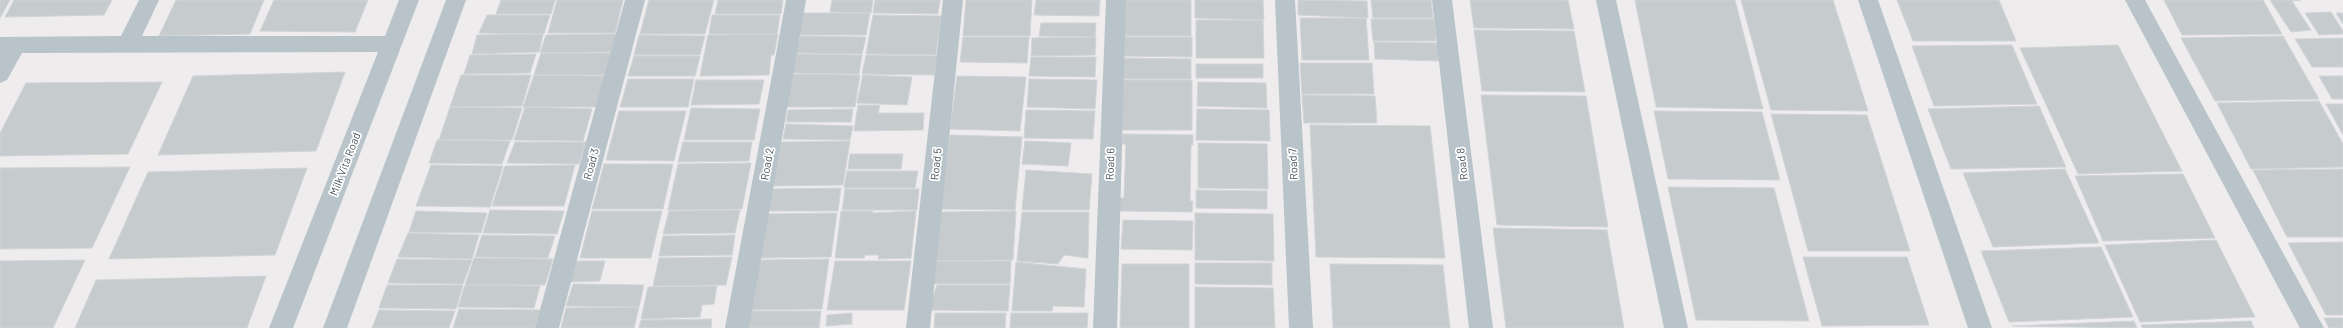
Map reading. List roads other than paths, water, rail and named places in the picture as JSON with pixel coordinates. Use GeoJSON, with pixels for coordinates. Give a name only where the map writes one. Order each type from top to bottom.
{"type":"FeatureCollection","features":[{"type":"Feature","properties":{"kind":"street"},"geometry":{"type":"LineString","coordinates":[[127,46],[149,0]]}},
{"type":"Feature","properties":{"kind":"street","name":"Milk Vita Road"},"geometry":{"type":"LineString","coordinates":[[281,328],[409,0]]}},
{"type":"Feature","properties":{"kind":"street"},"geometry":{"type":"LineString","coordinates":[[335,328],[456,0]]}},
{"type":"Feature","properties":{"kind":"street","name":"Road 3"},"geometry":{"type":"LineString","coordinates":[[547,328],[635,0]]}},
{"type":"Feature","properties":{"kind":"street","name":"Road 2"},"geometry":{"type":"LineString","coordinates":[[737,328],[796,0]]}},
{"type":"Feature","properties":{"kind":"street","name":"Road 5"},"geometry":{"type":"LineString","coordinates":[[918,328],[953,0]]}},
{"type":"Feature","properties":{"kind":"street","name":"Road 6"},"geometry":{"type":"LineString","coordinates":[[1105,328],[1116,0]]}},
{"type":"Feature","properties":{"kind":"street","name":"Road 7"},"geometry":{"type":"LineString","coordinates":[[1285,0],[1300,328]]}},
{"type":"Feature","properties":{"kind":"street","name":"Road 8"},"geometry":{"type":"LineString","coordinates":[[1442,0],[1481,328]]}},
{"type":"Feature","properties":{"kind":"street"},"geometry":{"type":"LineString","coordinates":[[1606,0],[1676,328]]}},
{"type":"Feature","properties":{"kind":"street"},"geometry":{"type":"LineString","coordinates":[[1868,0],[1980,328]]}},
{"type":"Feature","properties":{"kind":"street"},"geometry":{"type":"LineString","coordinates":[[2135,0],[2312,328]]}},
{"type":"Feature","properties":{"kind":"street"},"geometry":{"type":"LineString","coordinates":[[0,74],[8,45],[127,46],[392,44]]}}]}
